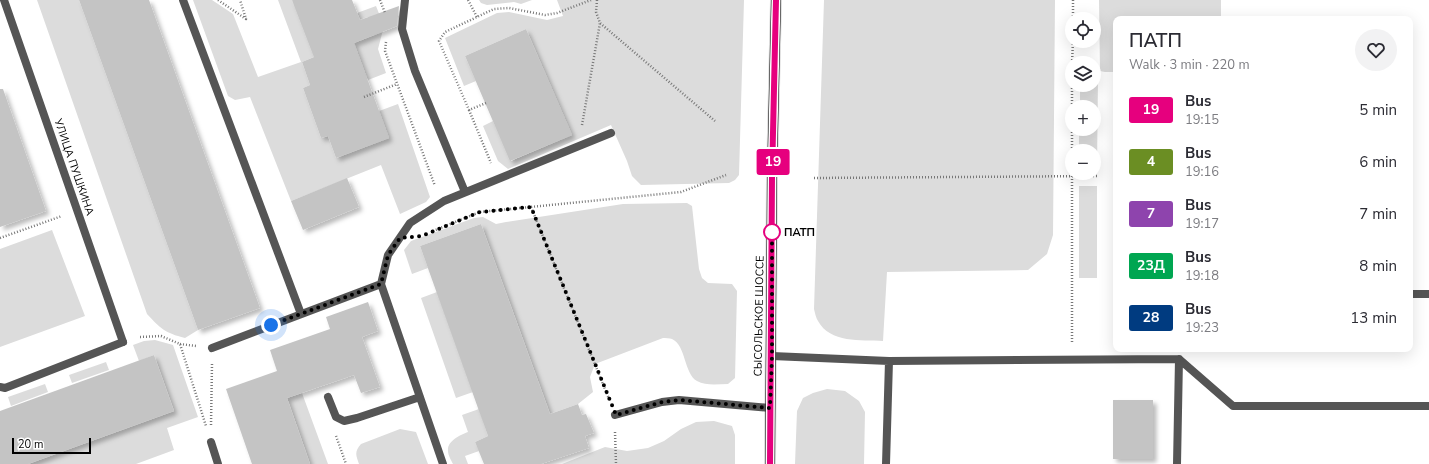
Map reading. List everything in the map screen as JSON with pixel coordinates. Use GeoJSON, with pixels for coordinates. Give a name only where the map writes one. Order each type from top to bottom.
{"type":"FeatureCollection","features":[{"type":"Feature","properties":{"kind":"main road","name":"СЫСОЛЬСКОЕ ШОССЕ"},"geometry":{"type":"LineString","coordinates":[[770,464],[772,356],[772,184],[776,0]]}},
{"type":"Feature","properties":{"kind":"street","name":"УЛИЦА ПУШКИНА"},"geometry":{"type":"LineString","coordinates":[[4,0],[123,342]]}},
{"type":"Feature","properties":{"kind":"street"},"geometry":{"type":"LineString","coordinates":[[183,0],[301,314]]}},
{"type":"Feature","properties":{"kind":"street"},"geometry":{"type":"LineString","coordinates":[[405,0],[402,29],[415,71],[465,192]]}},
{"type":"Feature","properties":{"kind":"street"},"geometry":{"type":"LineString","coordinates":[[443,464],[381,284],[388,255],[410,223],[444,201],[611,133]]}},
{"type":"Feature","properties":{"kind":"street"},"geometry":{"type":"LineString","coordinates":[[212,348],[381,284]]}},
{"type":"Feature","properties":{"kind":"street"},"geometry":{"type":"LineString","coordinates":[[1413,294],[1429,294]]}},
{"type":"Feature","properties":{"kind":"street"},"geometry":{"type":"LineString","coordinates":[[2,388],[123,342]]}},
{"type":"Feature","properties":{"kind":"street"},"geometry":{"type":"LineString","coordinates":[[772,356],[889,361],[1179,359],[1233,406],[1429,406]]}},
{"type":"Feature","properties":{"kind":"street"},"geometry":{"type":"LineString","coordinates":[[1177,464],[1179,359]]}},
{"type":"Feature","properties":{"kind":"street"},"geometry":{"type":"LineString","coordinates":[[886,464],[889,361]]}},
{"type":"Feature","properties":{"kind":"street"},"geometry":{"type":"LineString","coordinates":[[328,398],[336,417],[344,421],[420,397]]}},
{"type":"Feature","properties":{"kind":"street"},"geometry":{"type":"LineString","coordinates":[[616,415],[662,402],[679,400],[770,408]]}},
{"type":"Feature","properties":{"kind":"street"},"geometry":{"type":"LineString","coordinates":[[211,442],[218,464]]}},
{"type":"Feature","properties":{"kind":"path"},"geometry":{"type":"LineString","coordinates":[[218,0],[246,19],[240,0]]}},
{"type":"Feature","properties":{"kind":"path"},"geometry":{"type":"LineString","coordinates":[[468,0],[477,17]]}},
{"type":"Feature","properties":{"kind":"path"},"geometry":{"type":"LineString","coordinates":[[498,180],[439,41],[445,32],[494,9],[509,8],[545,15],[557,13],[591,0]]}},
{"type":"Feature","properties":{"kind":"path"},"geometry":{"type":"LineString","coordinates":[[597,0],[596,12],[600,23],[714,121]]}},
{"type":"Feature","properties":{"kind":"path"},"geometry":{"type":"LineString","coordinates":[[1073,0],[1073,12]]}},
{"type":"Feature","properties":{"kind":"path"},"geometry":{"type":"LineString","coordinates":[[579,147],[600,23]]}},
{"type":"Feature","properties":{"kind":"path"},"geometry":{"type":"LineString","coordinates":[[364,97],[397,84]]}},
{"type":"Feature","properties":{"kind":"path"},"geometry":{"type":"LineString","coordinates":[[469,110],[486,103]]}},
{"type":"Feature","properties":{"kind":"path"},"geometry":{"type":"LineString","coordinates":[[400,238],[422,236],[480,212],[681,192],[726,175]]}},
{"type":"Feature","properties":{"kind":"path"},"geometry":{"type":"LineString","coordinates":[[814,178],[1065,175]]}},
{"type":"Feature","properties":{"kind":"path"},"geometry":{"type":"LineString","coordinates":[[1072,180],[1072,360]]}},
{"type":"Feature","properties":{"kind":"path"},"geometry":{"type":"LineString","coordinates":[[531,207],[616,415],[616,464]]}},
{"type":"Feature","properties":{"kind":"path"},"geometry":{"type":"LineString","coordinates":[[0,238],[77,210]]}},
{"type":"Feature","properties":{"kind":"path"},"geometry":{"type":"LineString","coordinates":[[123,342],[142,337],[161,336],[180,344],[211,442]]}},
{"type":"Feature","properties":{"kind":"path"},"geometry":{"type":"LineString","coordinates":[[211,442],[212,348]]}},
{"type":"Feature","properties":{"kind":"path"},"geometry":{"type":"LineString","coordinates":[[344,421],[334,431],[346,464]]}},
{"type":"Feature","properties":{"kind":"shaded area"},"geometry":{"type":"Polygon","coordinates":[[[37,0],[79,0],[198,330],[185,338],[172,334],[163,329],[147,314],[37,0]]]}},
{"type":"Feature","properties":{"kind":"shaded area"},"geometry":{"type":"Polygon","coordinates":[[[193,0],[212,0],[233,14],[258,77],[301,62],[278,0],[292,0],[321,54],[302,62],[310,85],[303,88],[321,138],[328,136],[336,158],[388,138],[371,114],[398,104],[430,197],[426,202],[400,214],[381,165],[291,201],[250,97],[235,100],[228,96],[193,0]]]}},
{"type":"Feature","properties":{"kind":"shaded area"},"geometry":{"type":"Polygon","coordinates":[[[479,0],[532,0],[521,4],[514,2],[487,5],[481,3],[479,0]]]}},
{"type":"Feature","properties":{"kind":"shaded area"},"geometry":{"type":"Polygon","coordinates":[[[557,0],[744,0],[739,175],[735,180],[729,183],[641,185],[632,176],[611,125],[508,169],[498,161],[483,126],[493,121],[511,161],[571,135],[526,29],[465,56],[476,81],[464,86],[445,38],[497,13],[509,12],[547,20],[563,16],[557,0]]]}},
{"type":"Feature","properties":{"kind":"shaded area"},"geometry":{"type":"Polygon","coordinates":[[[824,0],[1055,0],[1053,235],[1047,254],[1028,270],[887,272],[883,341],[856,340],[838,337],[823,328],[816,317],[814,309],[824,0]]]}},
{"type":"Feature","properties":{"kind":"shaded area"},"geometry":{"type":"Polygon","coordinates":[[[1099,0],[1221,0],[1221,16],[1113,16],[1113,72],[1101,71],[1100,48],[1101,48],[1101,12],[1099,12],[1099,0]]]}},
{"type":"Feature","properties":{"kind":"shaded area"},"geometry":{"type":"Polygon","coordinates":[[[376,6],[384,26],[378,49],[386,73],[368,80],[346,46],[374,35],[368,17],[360,20],[357,13],[376,6]]]}},
{"type":"Feature","properties":{"kind":"shaded area"},"geometry":{"type":"Polygon","coordinates":[[[1080,92],[1098,92],[1098,100],[1080,100],[1080,92]]]}},
{"type":"Feature","properties":{"kind":"shaded area"},"geometry":{"type":"Polygon","coordinates":[[[1079,136],[1097,136],[1097,144],[1079,144],[1079,136]]]}},
{"type":"Feature","properties":{"kind":"shaded area"},"geometry":{"type":"Polygon","coordinates":[[[1079,186],[1097,186],[1097,278],[1079,278],[1079,186]]]}},
{"type":"Feature","properties":{"kind":"shaded area"},"geometry":{"type":"Polygon","coordinates":[[[687,203],[692,206],[699,269],[702,278],[708,283],[732,284],[737,291],[735,378],[728,384],[708,384],[697,381],[690,372],[677,342],[671,339],[663,338],[595,364],[590,377],[593,392],[578,404],[550,414],[481,224],[420,246],[428,268],[412,274],[404,250],[411,241],[474,218],[483,217],[496,224],[623,204],[687,203]]]}},
{"type":"Feature","properties":{"kind":"shaded area"},"geometry":{"type":"Polygon","coordinates":[[[52,230],[85,316],[0,347],[0,249],[52,230]]]}},
{"type":"Feature","properties":{"kind":"shaded area"},"geometry":{"type":"Polygon","coordinates":[[[437,292],[473,392],[456,398],[421,298],[437,292]]]}},
{"type":"Feature","properties":{"kind":"shaded area"},"geometry":{"type":"Polygon","coordinates":[[[155,340],[173,345],[198,417],[167,428],[174,450],[136,464],[28,464],[174,411],[154,355],[139,361],[133,345],[144,341],[155,340]]]}},
{"type":"Feature","properties":{"kind":"shaded area"},"geometry":{"type":"Polygon","coordinates":[[[106,362],[109,370],[72,383],[69,375],[106,362]]]}},
{"type":"Feature","properties":{"kind":"shaded area"},"geometry":{"type":"Polygon","coordinates":[[[45,384],[48,392],[11,406],[8,397],[45,384]]]}},
{"type":"Feature","properties":{"kind":"shaded area"},"geometry":{"type":"Polygon","coordinates":[[[827,389],[845,391],[859,401],[865,412],[864,464],[795,464],[797,411],[803,398],[827,389]]]}},
{"type":"Feature","properties":{"kind":"shaded area"},"geometry":{"type":"Polygon","coordinates":[[[302,393],[328,464],[310,464],[287,398],[302,393]]]}},
{"type":"Feature","properties":{"kind":"shaded area"},"geometry":{"type":"Polygon","coordinates":[[[479,409],[488,436],[475,442],[479,451],[465,456],[468,464],[453,464],[448,453],[448,447],[452,441],[468,432],[462,415],[479,409]]]}},
{"type":"Feature","properties":{"kind":"shaded area"},"geometry":{"type":"Polygon","coordinates":[[[714,421],[732,426],[735,435],[735,464],[562,464],[605,447],[627,451],[648,448],[664,441],[681,429],[696,422],[714,421]]]}},
{"type":"Feature","properties":{"kind":"shaded area"},"geometry":{"type":"Polygon","coordinates":[[[400,429],[416,432],[428,464],[359,464],[356,454],[357,449],[361,444],[400,429]]]}},
{"type":"Feature","properties":{"kind":"building"},"geometry":{"type":"Polygon","coordinates":[[[79,0],[149,0],[260,308],[198,330],[79,0]]]}},
{"type":"Feature","properties":{"kind":"building"},"geometry":{"type":"Polygon","coordinates":[[[292,0],[352,0],[360,20],[399,6],[397,26],[354,43],[389,138],[336,158],[328,136],[321,138],[303,88],[310,85],[302,62],[314,57],[292,0]]]}},
{"type":"Feature","properties":{"kind":"building"},"geometry":{"type":"Polygon","coordinates":[[[526,29],[572,135],[510,161],[465,56],[526,29]]]}},
{"type":"Feature","properties":{"kind":"building"},"geometry":{"type":"Polygon","coordinates":[[[0,89],[3,89],[46,211],[0,227],[0,89]]]}},
{"type":"Feature","properties":{"kind":"building"},"geometry":{"type":"Polygon","coordinates":[[[347,178],[359,207],[303,230],[291,201],[347,178]]]}},
{"type":"Feature","properties":{"kind":"building"},"geometry":{"type":"Polygon","coordinates":[[[481,224],[550,414],[578,404],[582,415],[586,414],[594,433],[585,436],[589,448],[541,464],[484,464],[475,442],[488,436],[420,246],[481,224]]]}},
{"type":"Feature","properties":{"kind":"building"},"geometry":{"type":"Polygon","coordinates":[[[368,302],[378,331],[362,337],[380,387],[361,393],[354,375],[287,398],[310,464],[252,464],[226,389],[277,371],[270,350],[330,329],[326,317],[368,302]]]}},
{"type":"Feature","properties":{"kind":"building"},"geometry":{"type":"Polygon","coordinates":[[[154,355],[174,411],[28,464],[0,464],[0,411],[154,355]]]}},
{"type":"Feature","properties":{"kind":"building"},"geometry":{"type":"Polygon","coordinates":[[[1113,400],[1153,400],[1153,459],[1113,459],[1113,400]]]}},
{"type":"Feature","properties":{"kind":"bus line","name":"19"},"geometry":{"type":"LineString","coordinates":[[770,464],[772,356],[772,177],[776,0]]}},
{"type":"Feature","properties":{"kind":"place","name":"ПАТП"},"geometry":{"type":"Point","coordinates":[772,232]}},
{"type":"Feature","properties":{"kind":"route"},"geometry":{"type":"LineString","coordinates":[[271,325],[381,284],[388,255],[400,238],[422,236],[480,212],[531,207],[616,415],[662,402],[679,400],[770,408],[772,356],[772,232]]}}]}
